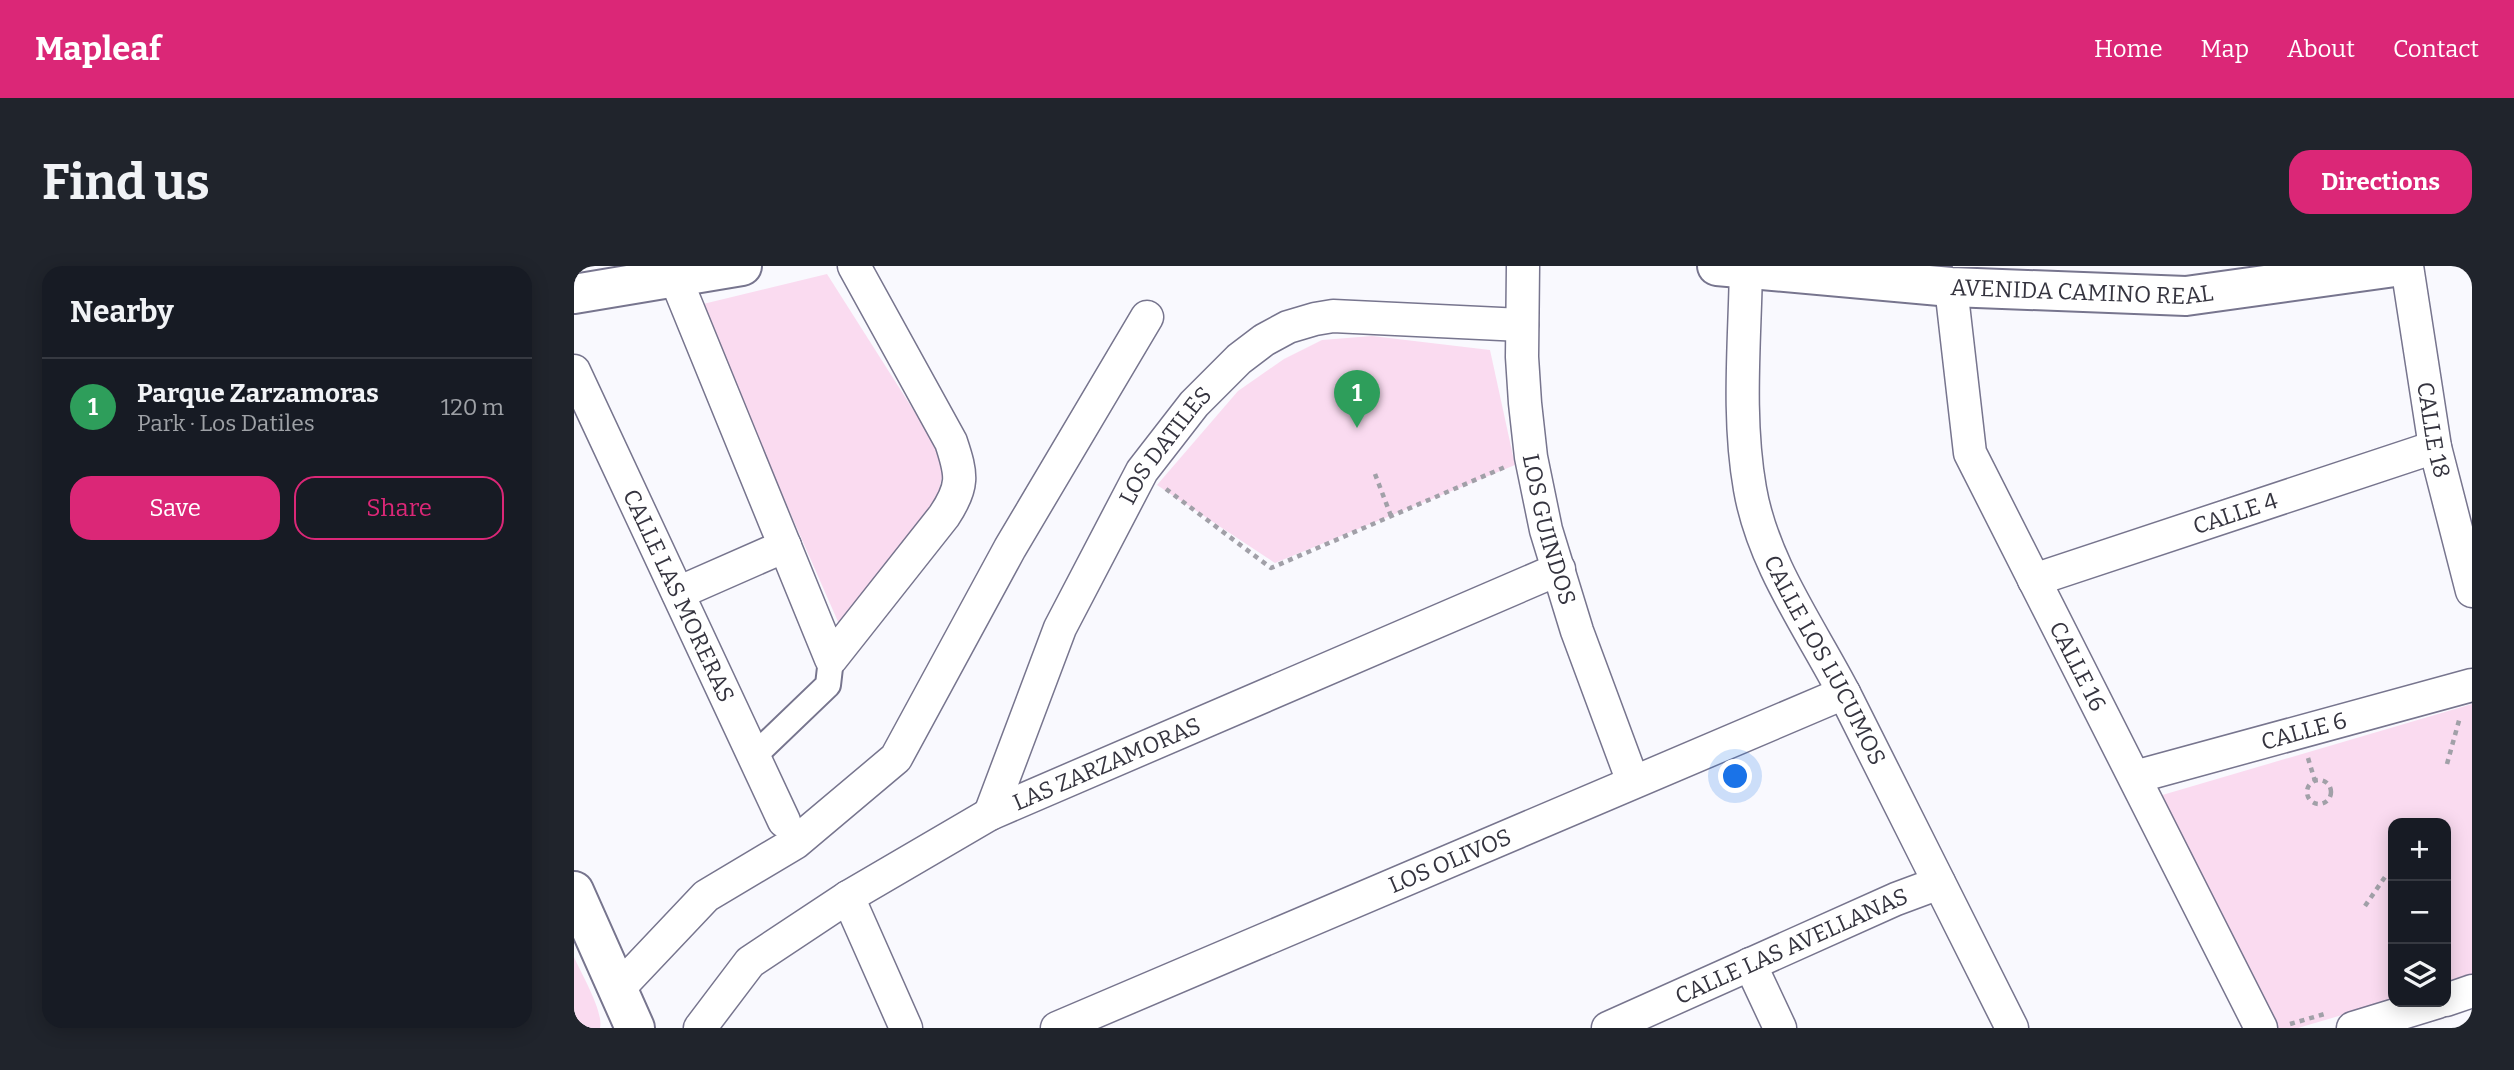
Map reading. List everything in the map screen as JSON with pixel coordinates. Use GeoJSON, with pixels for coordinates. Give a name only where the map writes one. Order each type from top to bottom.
{"type":"FeatureCollection","features":[{"type":"Feature","properties":{"kind":"street"},"geometry":{"type":"LineString","coordinates":[[574,293],[742,266]]}},
{"type":"Feature","properties":{"kind":"street"},"geometry":{"type":"LineString","coordinates":[[831,659],[958,495],[959,465],[951,442],[854,266]]}},
{"type":"Feature","properties":{"kind":"street","name":"LOS GUINDOS"},"geometry":{"type":"LineString","coordinates":[[1523,266],[1522,357],[1531,457],[1546,530],[1577,631],[1633,782]]}},
{"type":"Feature","properties":{"kind":"street","name":"AVENIDA CAMINO REAL"},"geometry":{"type":"LineString","coordinates":[[1736,267],[1951,287],[2186,296],[2404,266]]}},
{"type":"Feature","properties":{"kind":"street","name":"CALLE 18"},"geometry":{"type":"LineString","coordinates":[[2404,266],[2435,447],[2472,591]]}},
{"type":"Feature","properties":{"kind":"street","name":"CALLE LOS LUCUMOS"},"geometry":{"type":"LineString","coordinates":[[1736,267],[1744,438],[1750,491],[1766,543],[1792,600],[1844,693],[2012,1028]]}},
{"type":"Feature","properties":{"kind":"street"},"geometry":{"type":"LineString","coordinates":[[675,277],[831,659],[828,685],[754,756]]}},
{"type":"Feature","properties":{"kind":"street","name":"CALLE 16"},"geometry":{"type":"LineString","coordinates":[[1951,287],[1970,453],[2261,1028]]}},
{"type":"Feature","properties":{"kind":"street","name":"LOS DATILES"},"geometry":{"type":"LineString","coordinates":[[990,814],[1060,628],[1142,471],[1216,380],[1264,340],[1288,327],[1333,316],[1522,325]]}},
{"type":"Feature","properties":{"kind":"street"},"geometry":{"type":"LineString","coordinates":[[618,989],[706,896],[795,843],[896,758],[1010,548],[1147,317]]}},
{"type":"Feature","properties":{"kind":"street","name":"CALLE LAS MORERAS"},"geometry":{"type":"LineString","coordinates":[[574,372],[784,821]]}},
{"type":"Feature","properties":{"kind":"street","name":"CALLE 4"},"geometry":{"type":"LineString","coordinates":[[2034,580],[2435,447]]}},
{"type":"Feature","properties":{"kind":"street"},"geometry":{"type":"LineString","coordinates":[[677,593],[785,546]]}},
{"type":"Feature","properties":{"kind":"street","name":"LAS ZARZAMORAS"},"geometry":{"type":"LineString","coordinates":[[700,1028],[750,962],[848,897],[990,814],[1559,569]]}},
{"type":"Feature","properties":{"kind":"street","name":"LOS OLIVOS"},"geometry":{"type":"LineString","coordinates":[[1057,1028],[1844,693]]}},
{"type":"Feature","properties":{"kind":"street","name":"CALLE 6"},"geometry":{"type":"LineString","coordinates":[[2135,778],[2467,698]]}},
{"type":"Feature","properties":{"kind":"street","name":"CALLE LAS AVELLANAS"},"geometry":{"type":"LineString","coordinates":[[1608,1028],[1896,899],[1939,883]]}},
{"type":"Feature","properties":{"kind":"street"},"geometry":{"type":"LineString","coordinates":[[574,891],[635,1028]]}},
{"type":"Feature","properties":{"kind":"street"},"geometry":{"type":"LineString","coordinates":[[848,897],[906,1028]]}},
{"type":"Feature","properties":{"kind":"street"},"geometry":{"type":"LineString","coordinates":[[1750,964],[1780,1028]]}},
{"type":"Feature","properties":{"kind":"street"},"geometry":{"type":"LineString","coordinates":[[2451,998],[2472,992]]}},
{"type":"Feature","properties":{"kind":"street"},"geometry":{"type":"LineString","coordinates":[[2353,1028],[2422,1007]]}},
{"type":"Feature","properties":{"kind":"path"},"geometry":{"type":"LineString","coordinates":[[1142,471],[1271,568],[1531,457]]}},
{"type":"Feature","properties":{"kind":"path"},"geometry":{"type":"LineString","coordinates":[[1375,474],[1391,516]]}},
{"type":"Feature","properties":{"kind":"path"},"geometry":{"type":"LineString","coordinates":[[2447,764],[2467,698]]}},
{"type":"Feature","properties":{"kind":"path"},"geometry":{"type":"LineString","coordinates":[[2308,757],[2315,781]]}},
{"type":"Feature","properties":{"kind":"path"},"geometry":{"type":"LineString","coordinates":[[2315,781],[2326,782],[2330,786],[2332,791],[2326,802],[2313,803],[2309,798],[2307,791],[2315,781]]}},
{"type":"Feature","properties":{"kind":"path"},"geometry":{"type":"LineString","coordinates":[[2365,906],[2387,874]]}},
{"type":"Feature","properties":{"kind":"shaded area"},"geometry":{"type":"Polygon","coordinates":[[[827,274],[940,452],[944,468],[935,507],[839,624],[699,305],[827,274]]]}},
{"type":"Feature","properties":{"kind":"shaded area"},"geometry":{"type":"Polygon","coordinates":[[[1372,336],[1490,350],[1515,465],[1275,563],[1157,485],[1238,391],[1284,359],[1322,340],[1372,336]]]}},
{"type":"Feature","properties":{"kind":"shaded area"},"geometry":{"type":"Polygon","coordinates":[[[2472,704],[2472,977],[2451,983],[2451,818],[2388,818],[2388,1001],[2298,1028],[2277,1028],[2159,796],[2472,704]]]}},
{"type":"Feature","properties":{"kind":"shaded area"},"geometry":{"type":"Polygon","coordinates":[[[574,957],[599,1012],[600,1028],[574,1028],[574,957]]]}},
{"type":"Feature","properties":{"kind":"place","name":"Parque Zarzamoras"},"geometry":{"type":"Point","coordinates":[1357,428]}}]}
